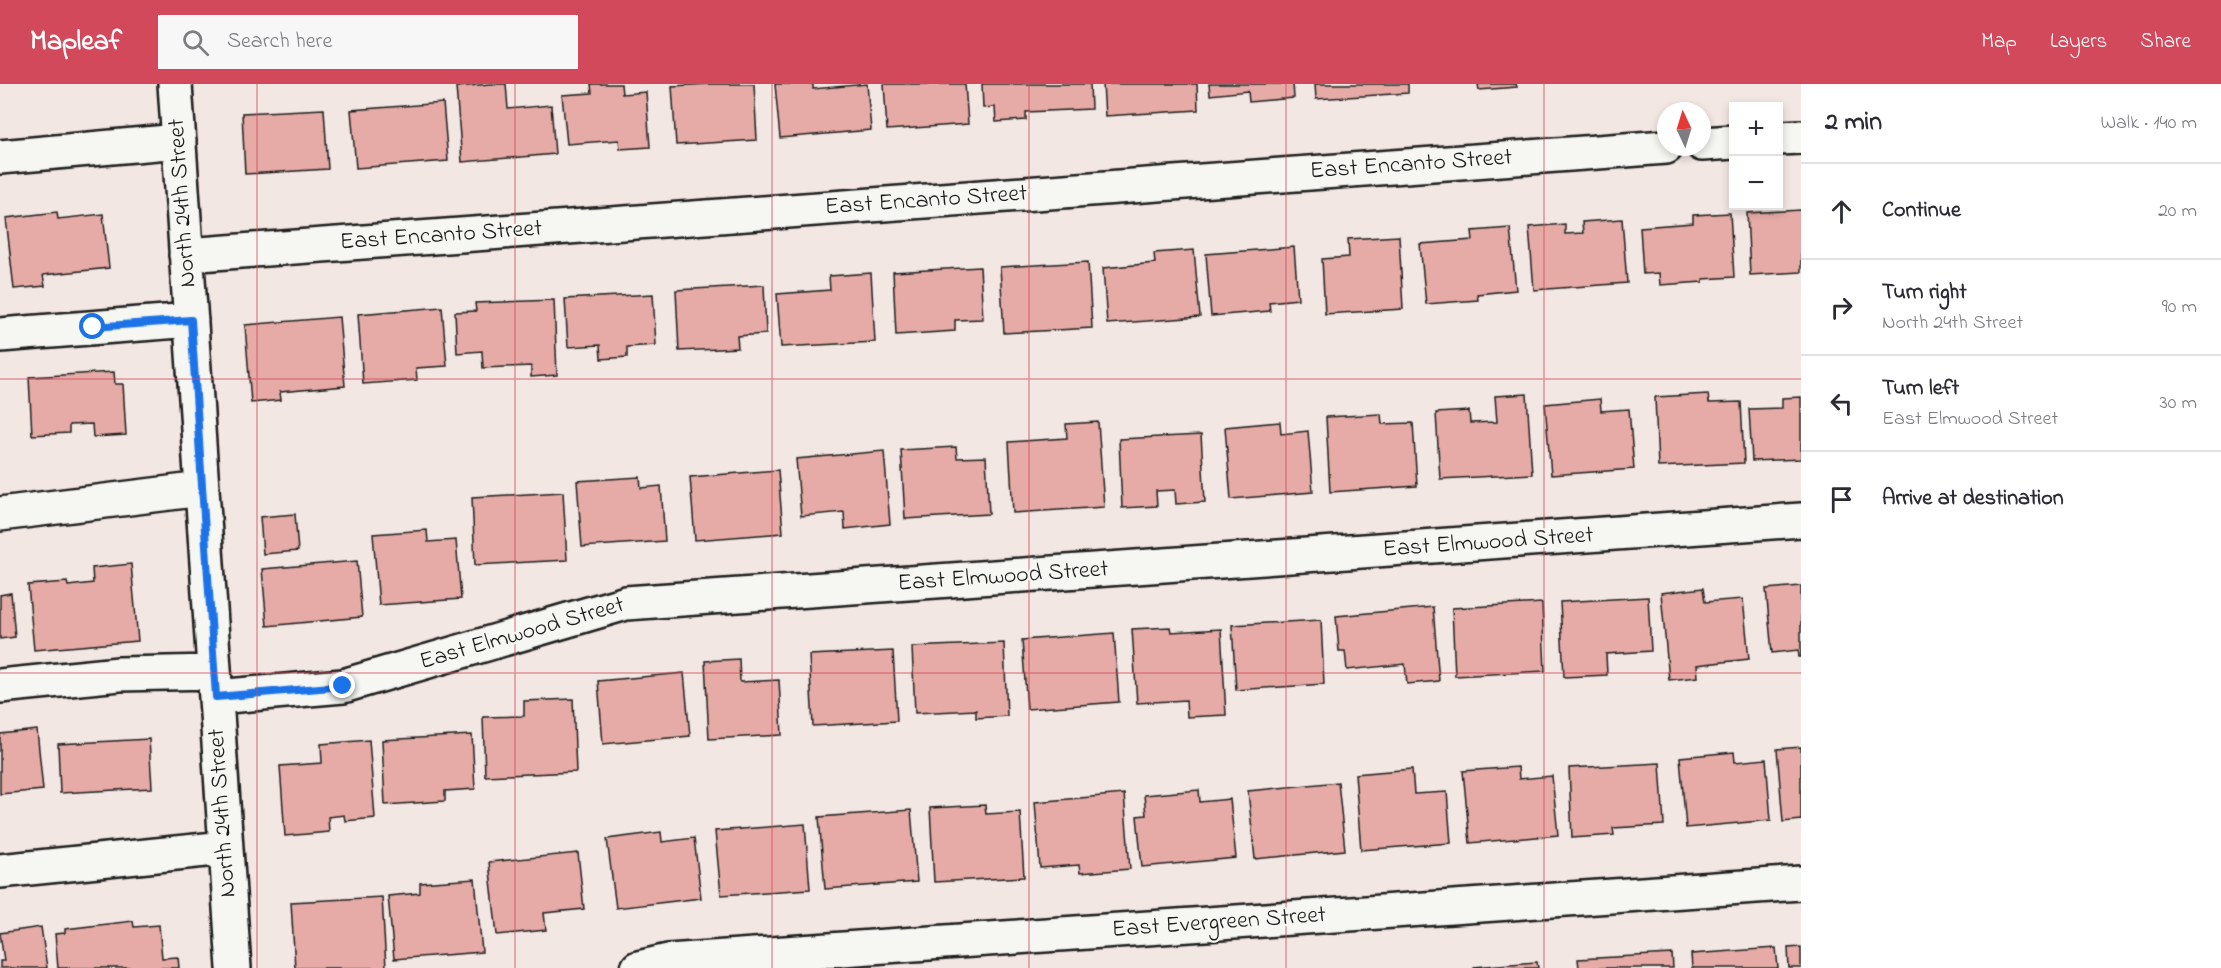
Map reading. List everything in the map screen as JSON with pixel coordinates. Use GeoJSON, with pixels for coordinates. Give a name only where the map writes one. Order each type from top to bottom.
{"type":"FeatureCollection","features":[{"type":"Feature","properties":{"kind":"street","name":"North 24th Street"},"geometry":{"type":"LineString","coordinates":[[175,84],[234,968]]}},
{"type":"Feature","properties":{"kind":"street"},"geometry":{"type":"LineString","coordinates":[[1783,138],[1801,137]]}},
{"type":"Feature","properties":{"kind":"street"},"geometry":{"type":"LineString","coordinates":[[0,157],[179,141]]}},
{"type":"Feature","properties":{"kind":"street"},"geometry":{"type":"LineString","coordinates":[[1711,143],[1729,142]]}},
{"type":"Feature","properties":{"kind":"street","name":"East Encanto Street"},"geometry":{"type":"LineString","coordinates":[[186,255],[1657,148]]}},
{"type":"Feature","properties":{"kind":"street"},"geometry":{"type":"LineString","coordinates":[[0,335],[191,320]]}},
{"type":"Feature","properties":{"kind":"street"},"geometry":{"type":"LineString","coordinates":[[0,514],[202,489]]}},
{"type":"Feature","properties":{"kind":"street","name":"East Elmwood Street"},"geometry":{"type":"LineString","coordinates":[[0,686],[119,674],[215,684],[343,686],[626,603],[1801,520]]}},
{"type":"Feature","properties":{"kind":"street"},"geometry":{"type":"LineString","coordinates":[[0,871],[225,848]]}},
{"type":"Feature","properties":{"kind":"street","name":"East Evergreen Street"},"geometry":{"type":"LineString","coordinates":[[638,968],[668,961],[1801,883]]}},
{"type":"Feature","properties":{"kind":"building"},"geometry":{"type":"Polygon","coordinates":[[[506,84],[508,109],[551,105],[555,154],[462,162],[456,87],[506,84]]]}},
{"type":"Feature","properties":{"kind":"building"},"geometry":{"type":"Polygon","coordinates":[[[591,84],[621,84],[622,94],[646,92],[650,147],[620,149],[619,140],[567,144],[562,95],[592,93],[591,84]]]}},
{"type":"Feature","properties":{"kind":"building"},"geometry":{"type":"Polygon","coordinates":[[[754,84],[757,140],[676,145],[672,86],[754,84]]]}},
{"type":"Feature","properties":{"kind":"building"},"geometry":{"type":"Polygon","coordinates":[[[775,84],[813,84],[813,89],[867,84],[871,130],[780,138],[775,84]]]}},
{"type":"Feature","properties":{"kind":"building"},"geometry":{"type":"Polygon","coordinates":[[[884,84],[965,84],[968,124],[887,130],[884,84]]]}},
{"type":"Feature","properties":{"kind":"building"},"geometry":{"type":"Polygon","coordinates":[[[982,84],[1090,84],[1091,109],[1026,112],[1026,120],[996,122],[995,107],[983,108],[982,84]]]}},
{"type":"Feature","properties":{"kind":"building"},"geometry":{"type":"Polygon","coordinates":[[[1103,84],[1197,84],[1198,110],[1105,116],[1103,84]]]}},
{"type":"Feature","properties":{"kind":"building"},"geometry":{"type":"Polygon","coordinates":[[[1209,84],[1293,84],[1294,98],[1249,102],[1248,91],[1210,95],[1209,84]]]}},
{"type":"Feature","properties":{"kind":"building"},"geometry":{"type":"Polygon","coordinates":[[[1315,84],[1408,84],[1408,93],[1316,99],[1315,84]]]}},
{"type":"Feature","properties":{"kind":"building"},"geometry":{"type":"Polygon","coordinates":[[[1478,84],[1516,84],[1517,87],[1479,90],[1478,84]]]}},
{"type":"Feature","properties":{"kind":"building"},"geometry":{"type":"Polygon","coordinates":[[[443,103],[448,161],[356,168],[351,110],[443,103]]]}},
{"type":"Feature","properties":{"kind":"building"},"geometry":{"type":"Polygon","coordinates":[[[324,109],[328,169],[245,174],[242,113],[324,109]]]}},
{"type":"Feature","properties":{"kind":"building"},"geometry":{"type":"Polygon","coordinates":[[[1801,210],[1801,272],[1750,275],[1747,213],[1801,210]]]}},
{"type":"Feature","properties":{"kind":"building"},"geometry":{"type":"Polygon","coordinates":[[[57,212],[58,219],[103,214],[109,268],[43,275],[45,286],[14,289],[6,218],[57,212]]]}},
{"type":"Feature","properties":{"kind":"building"},"geometry":{"type":"Polygon","coordinates":[[[1730,213],[1734,277],[1660,285],[1659,273],[1643,274],[1640,227],[1693,223],[1693,215],[1730,213]]]}},
{"type":"Feature","properties":{"kind":"building"},"geometry":{"type":"Polygon","coordinates":[[[1622,219],[1627,283],[1534,290],[1529,227],[1565,224],[1565,234],[1583,233],[1582,222],[1622,219]]]}},
{"type":"Feature","properties":{"kind":"building"},"geometry":{"type":"Polygon","coordinates":[[[1510,228],[1516,290],[1477,294],[1478,300],[1426,304],[1420,244],[1473,240],[1472,231],[1510,228]]]}},
{"type":"Feature","properties":{"kind":"building"},"geometry":{"type":"Polygon","coordinates":[[[1399,236],[1403,309],[1325,314],[1322,259],[1349,257],[1348,239],[1399,236]]]}},
{"type":"Feature","properties":{"kind":"building"},"geometry":{"type":"Polygon","coordinates":[[[1294,247],[1298,299],[1269,302],[1270,311],[1211,316],[1206,254],[1294,247]]]}},
{"type":"Feature","properties":{"kind":"building"},"geometry":{"type":"Polygon","coordinates":[[[1194,250],[1200,317],[1107,324],[1103,268],[1155,263],[1154,253],[1194,250]]]}},
{"type":"Feature","properties":{"kind":"building"},"geometry":{"type":"Polygon","coordinates":[[[1088,262],[1092,328],[1004,333],[1000,267],[1088,262]]]}},
{"type":"Feature","properties":{"kind":"building"},"geometry":{"type":"Polygon","coordinates":[[[980,267],[983,319],[955,320],[955,331],[896,335],[893,272],[980,267]]]}},
{"type":"Feature","properties":{"kind":"building"},"geometry":{"type":"Polygon","coordinates":[[[871,273],[875,342],[781,347],[777,294],[830,290],[829,276],[871,273]]]}},
{"type":"Feature","properties":{"kind":"building"},"geometry":{"type":"Polygon","coordinates":[[[764,285],[766,334],[737,336],[738,348],[679,351],[676,290],[764,285]]]}},
{"type":"Feature","properties":{"kind":"building"},"geometry":{"type":"Polygon","coordinates":[[[653,294],[656,345],[627,347],[627,357],[601,359],[600,345],[568,347],[565,299],[653,294]]]}},
{"type":"Feature","properties":{"kind":"building"},"geometry":{"type":"Polygon","coordinates":[[[554,300],[557,375],[531,377],[531,366],[483,368],[482,351],[457,353],[455,312],[476,311],[475,303],[554,300]]]}},
{"type":"Feature","properties":{"kind":"building"},"geometry":{"type":"Polygon","coordinates":[[[442,307],[447,366],[416,368],[417,380],[363,384],[358,314],[442,307]]]}},
{"type":"Feature","properties":{"kind":"building"},"geometry":{"type":"Polygon","coordinates":[[[339,317],[345,386],[280,392],[281,400],[251,403],[245,325],[339,317]]]}},
{"type":"Feature","properties":{"kind":"building"},"geometry":{"type":"Polygon","coordinates":[[[114,372],[115,384],[123,384],[126,435],[93,437],[92,424],[69,425],[69,433],[32,435],[29,377],[114,372]]]}},
{"type":"Feature","properties":{"kind":"building"},"geometry":{"type":"Polygon","coordinates":[[[1527,394],[1532,474],[1440,479],[1436,413],[1469,411],[1470,423],[1497,422],[1495,396],[1527,394]]]}},
{"type":"Feature","properties":{"kind":"building"},"geometry":{"type":"Polygon","coordinates":[[[1708,394],[1709,403],[1741,402],[1744,463],[1658,467],[1655,397],[1708,394]]]}},
{"type":"Feature","properties":{"kind":"building"},"geometry":{"type":"Polygon","coordinates":[[[1801,397],[1801,459],[1752,461],[1749,409],[1782,408],[1782,398],[1801,397]]]}},
{"type":"Feature","properties":{"kind":"building"},"geometry":{"type":"Polygon","coordinates":[[[1600,399],[1601,411],[1629,409],[1634,469],[1551,475],[1545,404],[1600,399]]]}},
{"type":"Feature","properties":{"kind":"building"},"geometry":{"type":"Polygon","coordinates":[[[1381,414],[1382,424],[1413,423],[1417,486],[1330,492],[1326,417],[1381,414]]]}},
{"type":"Feature","properties":{"kind":"building"},"geometry":{"type":"Polygon","coordinates":[[[1098,422],[1104,507],[1013,513],[1009,442],[1067,438],[1066,424],[1098,422]]]}},
{"type":"Feature","properties":{"kind":"building"},"geometry":{"type":"Polygon","coordinates":[[[1280,422],[1281,434],[1308,431],[1313,492],[1231,499],[1225,427],[1280,422]]]}},
{"type":"Feature","properties":{"kind":"building"},"geometry":{"type":"Polygon","coordinates":[[[1201,435],[1205,502],[1176,504],[1175,490],[1156,491],[1157,506],[1122,508],[1119,439],[1201,435]]]}},
{"type":"Feature","properties":{"kind":"building"},"geometry":{"type":"Polygon","coordinates":[[[956,447],[957,458],[986,457],[989,514],[905,519],[901,450],[956,447]]]}},
{"type":"Feature","properties":{"kind":"building"},"geometry":{"type":"Polygon","coordinates":[[[884,451],[890,524],[845,529],[844,512],[801,516],[796,459],[884,451]]]}},
{"type":"Feature","properties":{"kind":"building"},"geometry":{"type":"Polygon","coordinates":[[[778,470],[783,533],[695,540],[690,477],[778,470]]]}},
{"type":"Feature","properties":{"kind":"building"},"geometry":{"type":"Polygon","coordinates":[[[640,477],[641,488],[661,486],[665,541],[582,547],[577,481],[640,477]]]}},
{"type":"Feature","properties":{"kind":"building"},"geometry":{"type":"Polygon","coordinates":[[[563,492],[567,560],[475,565],[472,497],[563,492]]]}},
{"type":"Feature","properties":{"kind":"building"},"geometry":{"type":"Polygon","coordinates":[[[295,514],[298,551],[263,554],[260,517],[295,514]]]}},
{"type":"Feature","properties":{"kind":"building"},"geometry":{"type":"Polygon","coordinates":[[[427,530],[428,542],[456,540],[461,599],[379,605],[373,534],[427,530]]]}},
{"type":"Feature","properties":{"kind":"building"},"geometry":{"type":"Polygon","coordinates":[[[357,561],[362,617],[267,626],[262,569],[357,561]]]}},
{"type":"Feature","properties":{"kind":"building"},"geometry":{"type":"Polygon","coordinates":[[[131,564],[138,641],[34,650],[28,585],[67,582],[68,586],[93,583],[92,568],[131,564]]]}},
{"type":"Feature","properties":{"kind":"building"},"geometry":{"type":"Polygon","coordinates":[[[1801,586],[1801,657],[1799,657],[1798,650],[1772,653],[1766,589],[1801,586]]]}},
{"type":"Feature","properties":{"kind":"building"},"geometry":{"type":"Polygon","coordinates":[[[1703,588],[1705,602],[1743,599],[1749,659],[1697,665],[1698,677],[1669,680],[1661,593],[1703,588]]]}},
{"type":"Feature","properties":{"kind":"building"},"geometry":{"type":"Polygon","coordinates":[[[11,593],[15,637],[0,639],[0,595],[11,593]]]}},
{"type":"Feature","properties":{"kind":"building"},"geometry":{"type":"Polygon","coordinates":[[[1648,597],[1651,651],[1606,654],[1607,675],[1564,677],[1560,602],[1648,597]]]}},
{"type":"Feature","properties":{"kind":"building"},"geometry":{"type":"Polygon","coordinates":[[[1542,603],[1545,671],[1455,676],[1452,608],[1542,603]]]}},
{"type":"Feature","properties":{"kind":"building"},"geometry":{"type":"Polygon","coordinates":[[[1433,607],[1439,681],[1407,684],[1405,664],[1347,670],[1345,651],[1339,651],[1336,616],[1433,607]]]}},
{"type":"Feature","properties":{"kind":"building"},"geometry":{"type":"Polygon","coordinates":[[[1321,620],[1324,684],[1236,690],[1232,625],[1321,620]]]}},
{"type":"Feature","properties":{"kind":"building"},"geometry":{"type":"Polygon","coordinates":[[[1170,627],[1171,632],[1221,629],[1226,715],[1187,717],[1186,700],[1137,703],[1132,629],[1170,627]]]}},
{"type":"Feature","properties":{"kind":"building"},"geometry":{"type":"Polygon","coordinates":[[[1114,633],[1119,702],[1027,709],[1022,640],[1114,633]]]}},
{"type":"Feature","properties":{"kind":"building"},"geometry":{"type":"Polygon","coordinates":[[[1004,643],[1007,716],[976,718],[976,710],[915,713],[912,647],[1004,643]]]}},
{"type":"Feature","properties":{"kind":"building"},"geometry":{"type":"Polygon","coordinates":[[[893,651],[897,721],[813,726],[809,655],[893,651]]]}},
{"type":"Feature","properties":{"kind":"building"},"geometry":{"type":"Polygon","coordinates":[[[739,659],[740,682],[779,680],[782,735],[709,739],[705,661],[739,659]]]}},
{"type":"Feature","properties":{"kind":"building"},"geometry":{"type":"Polygon","coordinates":[[[684,673],[690,736],[603,744],[598,681],[684,673]]]}},
{"type":"Feature","properties":{"kind":"building"},"geometry":{"type":"Polygon","coordinates":[[[573,699],[576,772],[485,776],[483,717],[524,716],[524,701],[573,699]]]}},
{"type":"Feature","properties":{"kind":"building"},"geometry":{"type":"Polygon","coordinates":[[[37,730],[43,790],[0,794],[0,734],[37,730]]]}},
{"type":"Feature","properties":{"kind":"building"},"geometry":{"type":"Polygon","coordinates":[[[472,735],[475,789],[445,791],[445,801],[385,805],[382,740],[472,735]]]}},
{"type":"Feature","properties":{"kind":"building"},"geometry":{"type":"Polygon","coordinates":[[[149,739],[152,788],[60,793],[58,744],[149,739]]]}},
{"type":"Feature","properties":{"kind":"building"},"geometry":{"type":"Polygon","coordinates":[[[369,740],[375,818],[345,821],[344,815],[328,817],[329,832],[285,836],[280,766],[322,763],[321,744],[369,740]]]}},
{"type":"Feature","properties":{"kind":"building"},"geometry":{"type":"Polygon","coordinates":[[[1801,747],[1801,820],[1783,822],[1777,749],[1801,747]]]}},
{"type":"Feature","properties":{"kind":"building"},"geometry":{"type":"Polygon","coordinates":[[[1734,752],[1735,762],[1766,759],[1771,820],[1686,828],[1680,757],[1734,752]]]}},
{"type":"Feature","properties":{"kind":"building"},"geometry":{"type":"Polygon","coordinates":[[[1660,763],[1664,825],[1613,828],[1614,835],[1572,838],[1569,768],[1660,763]]]}},
{"type":"Feature","properties":{"kind":"building"},"geometry":{"type":"Polygon","coordinates":[[[1518,767],[1519,779],[1552,776],[1558,835],[1470,843],[1463,771],[1518,767]]]}},
{"type":"Feature","properties":{"kind":"building"},"geometry":{"type":"Polygon","coordinates":[[[1412,769],[1414,794],[1447,792],[1451,843],[1361,850],[1355,774],[1412,769]]]}},
{"type":"Feature","properties":{"kind":"building"},"geometry":{"type":"Polygon","coordinates":[[[1338,782],[1345,850],[1255,859],[1248,791],[1338,782]]]}},
{"type":"Feature","properties":{"kind":"building"},"geometry":{"type":"Polygon","coordinates":[[[1199,790],[1200,802],[1230,799],[1236,858],[1142,867],[1137,816],[1146,815],[1144,795],[1199,790]]]}},
{"type":"Feature","properties":{"kind":"building"},"geometry":{"type":"Polygon","coordinates":[[[1124,794],[1130,869],[1080,873],[1079,865],[1040,868],[1035,802],[1124,794]]]}},
{"type":"Feature","properties":{"kind":"building"},"geometry":{"type":"Polygon","coordinates":[[[985,805],[986,814],[1020,812],[1024,877],[934,882],[930,808],[985,805]]]}},
{"type":"Feature","properties":{"kind":"building"},"geometry":{"type":"Polygon","coordinates":[[[911,810],[917,882],[825,889],[819,817],[911,810]]]}},
{"type":"Feature","properties":{"kind":"building"},"geometry":{"type":"Polygon","coordinates":[[[805,824],[810,889],[721,895],[715,831],[805,824]]]}},
{"type":"Feature","properties":{"kind":"building"},"geometry":{"type":"Polygon","coordinates":[[[661,832],[662,842],[694,838],[701,898],[616,908],[607,839],[661,832]]]}},
{"type":"Feature","properties":{"kind":"building"},"geometry":{"type":"Polygon","coordinates":[[[578,853],[584,909],[544,913],[546,930],[497,935],[489,862],[578,853]]]}},
{"type":"Feature","properties":{"kind":"building"},"geometry":{"type":"Polygon","coordinates":[[[475,879],[482,952],[394,959],[388,896],[420,893],[420,883],[475,879]]]}},
{"type":"Feature","properties":{"kind":"building"},"geometry":{"type":"Polygon","coordinates":[[[382,897],[386,968],[295,968],[291,902],[382,897]]]}},
{"type":"Feature","properties":{"kind":"building"},"geometry":{"type":"Polygon","coordinates":[[[133,921],[134,927],[159,925],[162,958],[178,957],[179,968],[58,968],[55,934],[65,933],[65,929],[133,921]]]}},
{"type":"Feature","properties":{"kind":"building"},"geometry":{"type":"Polygon","coordinates":[[[41,927],[47,968],[0,968],[0,961],[4,961],[0,933],[41,927]]]}},
{"type":"Feature","properties":{"kind":"building"},"geometry":{"type":"Polygon","coordinates":[[[1801,947],[1801,968],[1789,968],[1788,948],[1801,947]]]}},
{"type":"Feature","properties":{"kind":"building"},"geometry":{"type":"Polygon","coordinates":[[[1776,948],[1778,968],[1692,968],[1691,954],[1776,948]]]}},
{"type":"Feature","properties":{"kind":"building"},"geometry":{"type":"Polygon","coordinates":[[[1672,954],[1673,968],[1579,968],[1578,959],[1672,954]]]}},
{"type":"Feature","properties":{"kind":"building"},"geometry":{"type":"Polygon","coordinates":[[[1537,962],[1538,968],[1474,968],[1474,967],[1537,962]]]}},
{"type":"Feature","properties":{"kind":"route"},"geometry":{"type":"LineString","coordinates":[[93,327],[191,320],[216,697],[343,686]]}}]}
